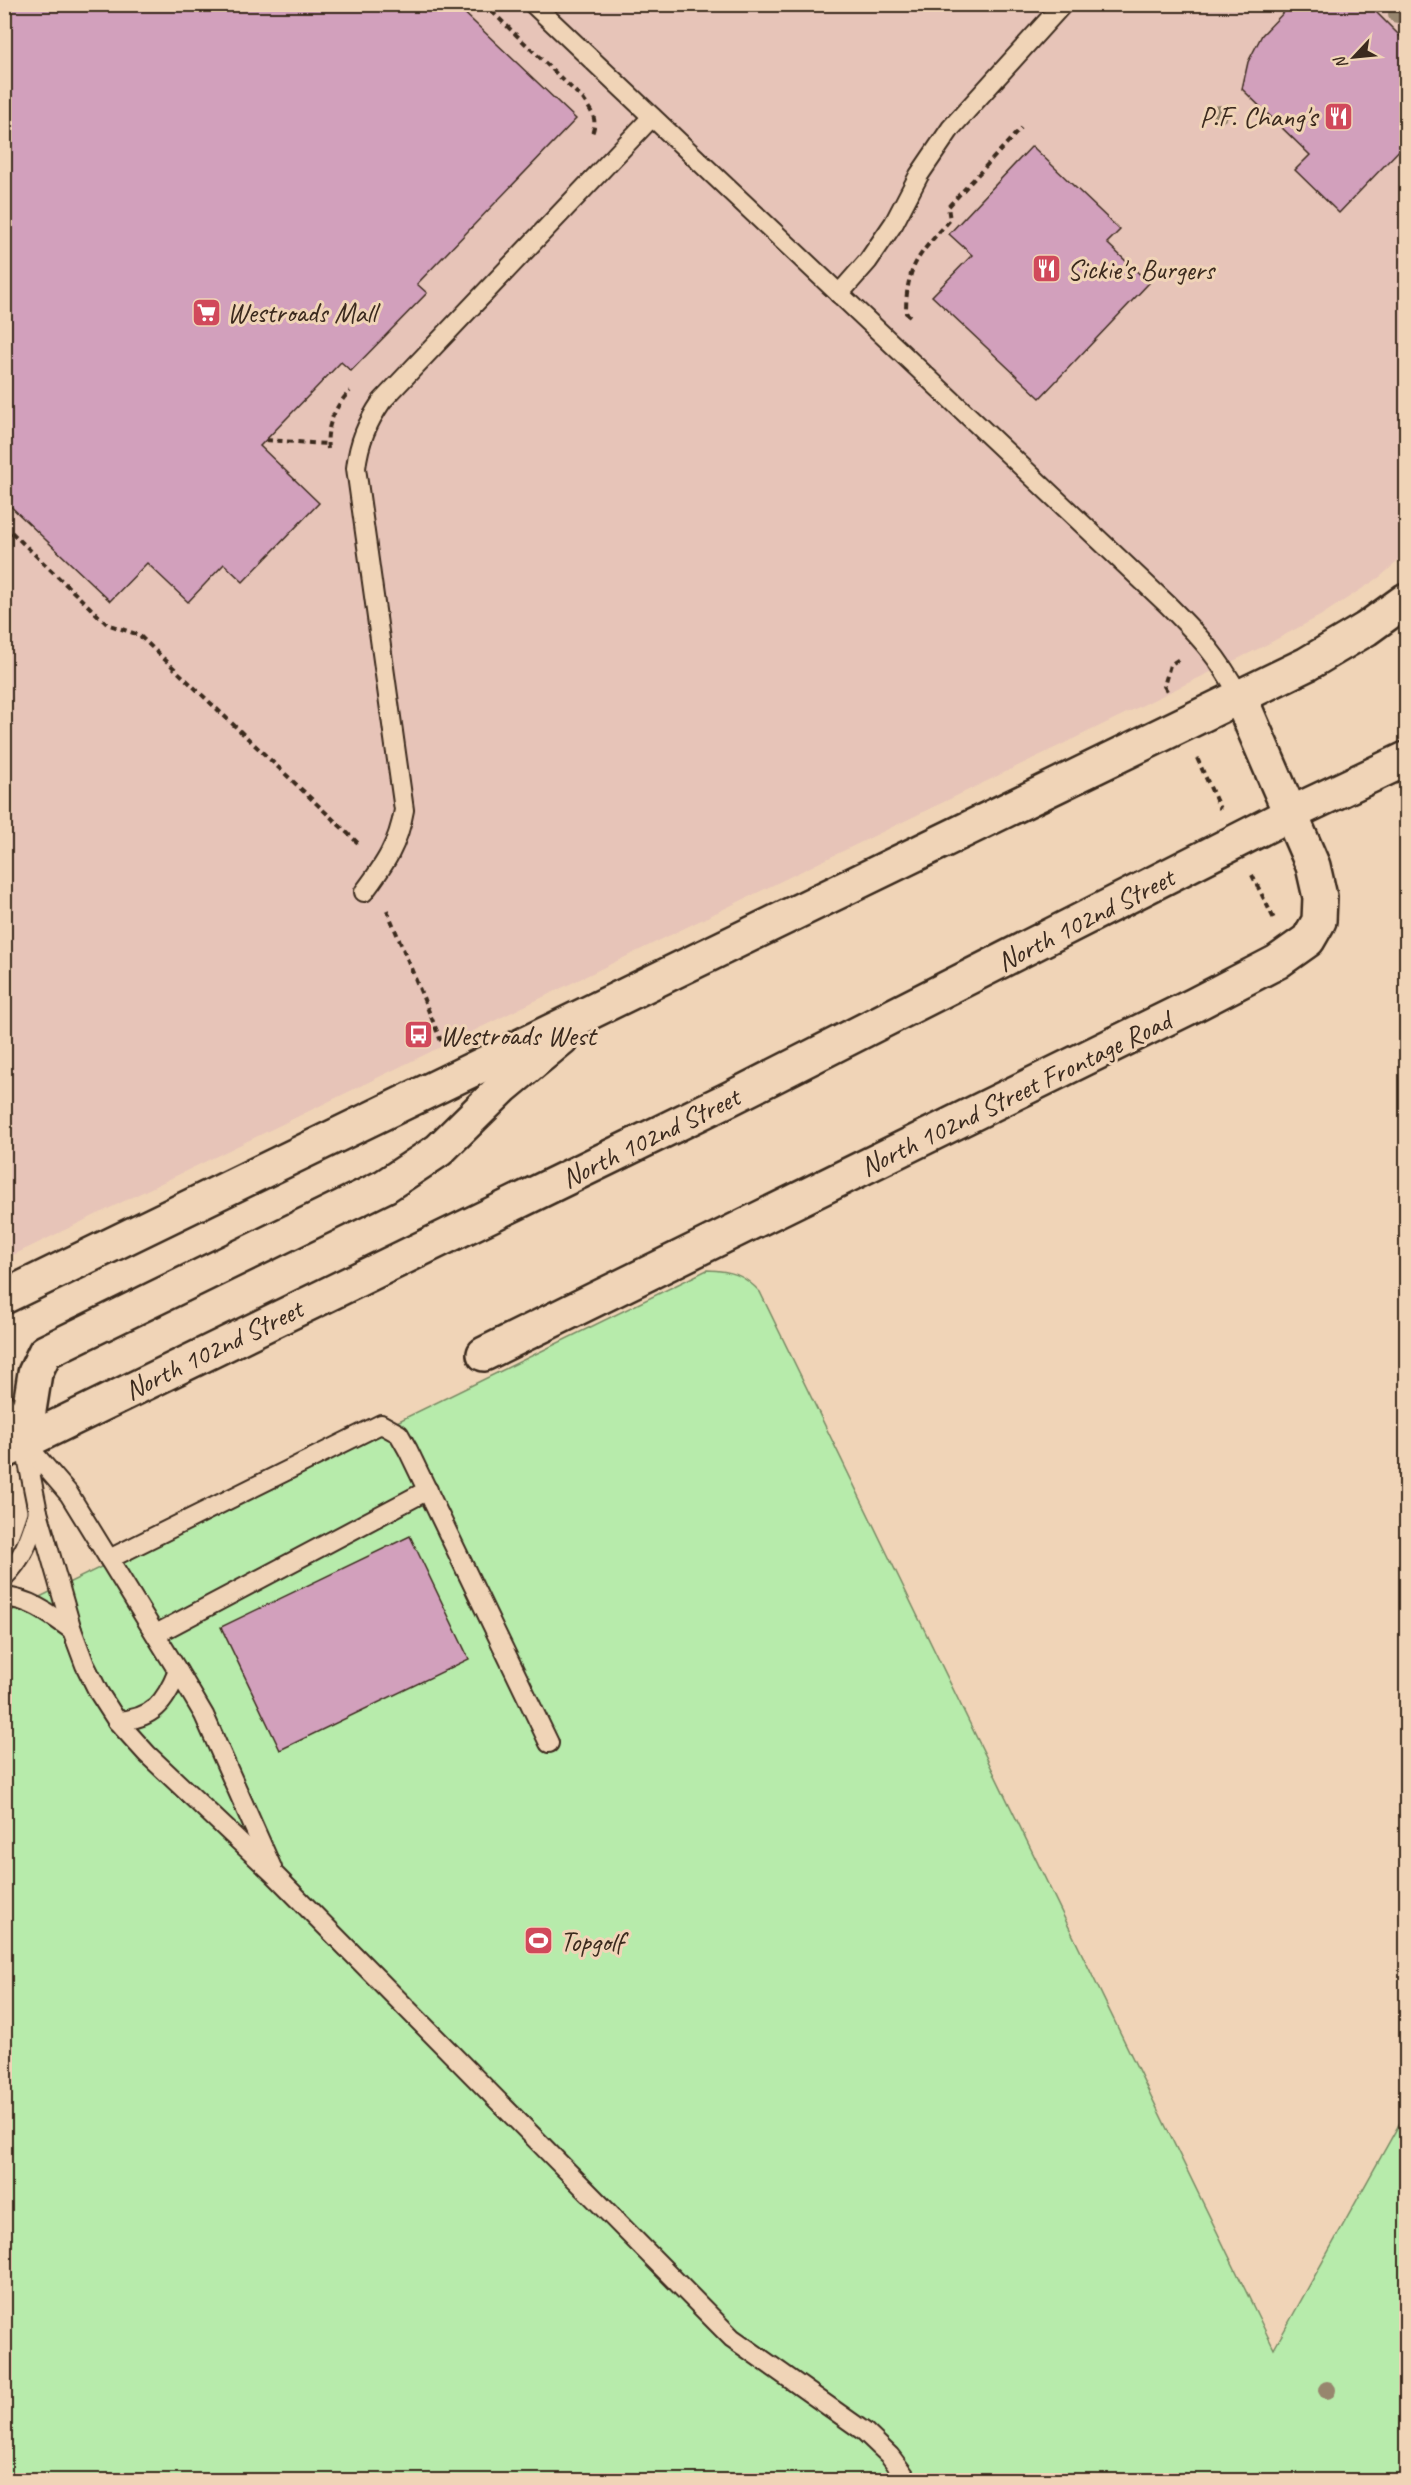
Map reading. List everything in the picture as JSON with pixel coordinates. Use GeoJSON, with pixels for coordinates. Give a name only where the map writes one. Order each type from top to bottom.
{"type":"FeatureCollection","features":[{"type":"Feature","properties":{"kind":"main road"},"geometry":{"type":"LineString","coordinates":[[4,1296],[1240,697],[1344,643],[1407,600]]}},
{"type":"Feature","properties":{"kind":"main road","name":"North 102nd Street Frontage Road"},"geometry":{"type":"LineString","coordinates":[[484,1354],[1277,962],[1308,940],[1319,921],[1320,897],[1313,866],[1240,697]]}},
{"type":"Feature","properties":{"kind":"main road","name":"North 102nd Street"},"geometry":{"type":"LineString","coordinates":[[14,1447],[731,1098],[1292,813],[1407,759]]}},
{"type":"Feature","properties":{"kind":"main road"},"geometry":{"type":"LineString","coordinates":[[14,1447],[35,1372],[45,1352],[385,1186],[439,1150],[504,1087],[602,1005]]}},
{"type":"Feature","properties":{"kind":"lane"},"geometry":{"type":"LineString","coordinates":[[533,4],[1205,642],[1223,665],[1240,697]]}},
{"type":"Feature","properties":{"kind":"lane"},"geometry":{"type":"LineString","coordinates":[[839,294],[868,261],[894,224],[919,176],[951,128],[1063,4]]}},
{"type":"Feature","properties":{"kind":"lane"},"geometry":{"type":"LineString","coordinates":[[370,885],[388,859],[399,835],[404,810],[356,468],[358,445],[369,420],[382,401],[652,117]]}},
{"type":"Feature","properties":{"kind":"lane"},"geometry":{"type":"LineString","coordinates":[[4,1402],[14,1447],[38,1512],[72,1630],[94,1684],[117,1720],[147,1754],[276,1876],[732,2338],[865,2432],[890,2456],[908,2481]]}},
{"type":"Feature","properties":{"kind":"lane"},"geometry":{"type":"LineString","coordinates":[[109,1559],[381,1424],[399,1434],[549,1743]]}},
{"type":"Feature","properties":{"kind":"lane"},"geometry":{"type":"LineString","coordinates":[[14,1447],[69,1494],[156,1634],[204,1715],[276,1876]]}},
{"type":"Feature","properties":{"kind":"lane"},"geometry":{"type":"LineString","coordinates":[[156,1634],[428,1490]]}},
{"type":"Feature","properties":{"kind":"lane"},"geometry":{"type":"LineString","coordinates":[[4,1577],[18,1564],[38,1512]]}},
{"type":"Feature","properties":{"kind":"lane"},"geometry":{"type":"LineString","coordinates":[[4,1598],[29,1602],[72,1630]]}},
{"type":"Feature","properties":{"kind":"lane"},"geometry":{"type":"LineString","coordinates":[[117,1720],[134,1720],[161,1704],[169,1693],[178,1671]]}},
{"type":"Feature","properties":{"kind":"path"},"geometry":{"type":"LineString","coordinates":[[484,4],[583,99],[596,123],[591,137]]}},
{"type":"Feature","properties":{"kind":"path"},"geometry":{"type":"LineString","coordinates":[[915,321],[906,313],[906,287],[918,257],[950,220],[948,207],[1022,128]]}},
{"type":"Feature","properties":{"kind":"path"},"geometry":{"type":"LineString","coordinates":[[266,440],[327,444],[339,403],[355,386]]}},
{"type":"Feature","properties":{"kind":"path"},"geometry":{"type":"LineString","coordinates":[[4,525],[106,624],[139,635],[359,843],[370,885],[441,1041]]}},
{"type":"Feature","properties":{"kind":"path"},"geometry":{"type":"LineString","coordinates":[[1197,759],[1216,800]]}},
{"type":"Feature","properties":{"kind":"path"},"geometry":{"type":"LineString","coordinates":[[1254,880],[1279,930]]}},
{"type":"Feature","properties":{"kind":"shaded area"},"geometry":{"type":"Polygon","coordinates":[[[5,5],[1406,5],[1406,554],[1380,577],[1320,616],[1262,647],[5,1259],[5,5]]]}},
{"type":"Feature","properties":{"kind":"green space","name":"Topgolf"},"geometry":{"type":"Polygon","coordinates":[[[707,1270],[736,1275],[748,1281],[760,1292],[1274,2349],[1406,2112],[1406,2480],[5,2480],[5,1614],[707,1270]]]}},
{"type":"Feature","properties":{"kind":"building","name":"Westroads Mall"},"geometry":{"type":"Polygon","coordinates":[[[4,4],[455,4],[576,119],[417,284],[427,293],[351,371],[341,362],[260,446],[319,503],[243,582],[224,564],[188,602],[147,563],[110,601],[4,500],[4,4]]]}},
{"type":"Feature","properties":{"kind":"building","name":"P.F. Chang's"},"geometry":{"type":"Polygon","coordinates":[[[1296,4],[1368,4],[1406,42],[1406,143],[1339,213],[1295,170],[1310,155],[1242,89],[1248,62],[1262,35],[1287,9],[1296,4]]]}},
{"type":"Feature","properties":{"kind":"building","name":"Sickie's Burgers"},"geometry":{"type":"Polygon","coordinates":[[[1032,146],[1120,230],[1107,243],[1149,283],[1040,398],[932,296],[972,255],[949,234],[1032,146]]]}},
{"type":"Feature","properties":{"kind":"building"},"geometry":{"type":"Polygon","coordinates":[[[410,1536],[469,1659],[280,1750],[221,1627],[410,1536]]]}},
{"type":"Feature","properties":{"kind":"place","name":"P.F. Chang's"},"geometry":{"type":"Point","coordinates":[1338,116]}},
{"type":"Feature","properties":{"kind":"place","name":"Sickie's Burgers"},"geometry":{"type":"Point","coordinates":[1046,269]}},
{"type":"Feature","properties":{"kind":"place","name":"Westroads Mall"},"geometry":{"type":"Point","coordinates":[206,312]}},
{"type":"Feature","properties":{"kind":"place","name":"Westroads West"},"geometry":{"type":"Point","coordinates":[419,1035]}},
{"type":"Feature","properties":{"kind":"place","name":"Topgolf"},"geometry":{"type":"Point","coordinates":[539,1941]}}]}
